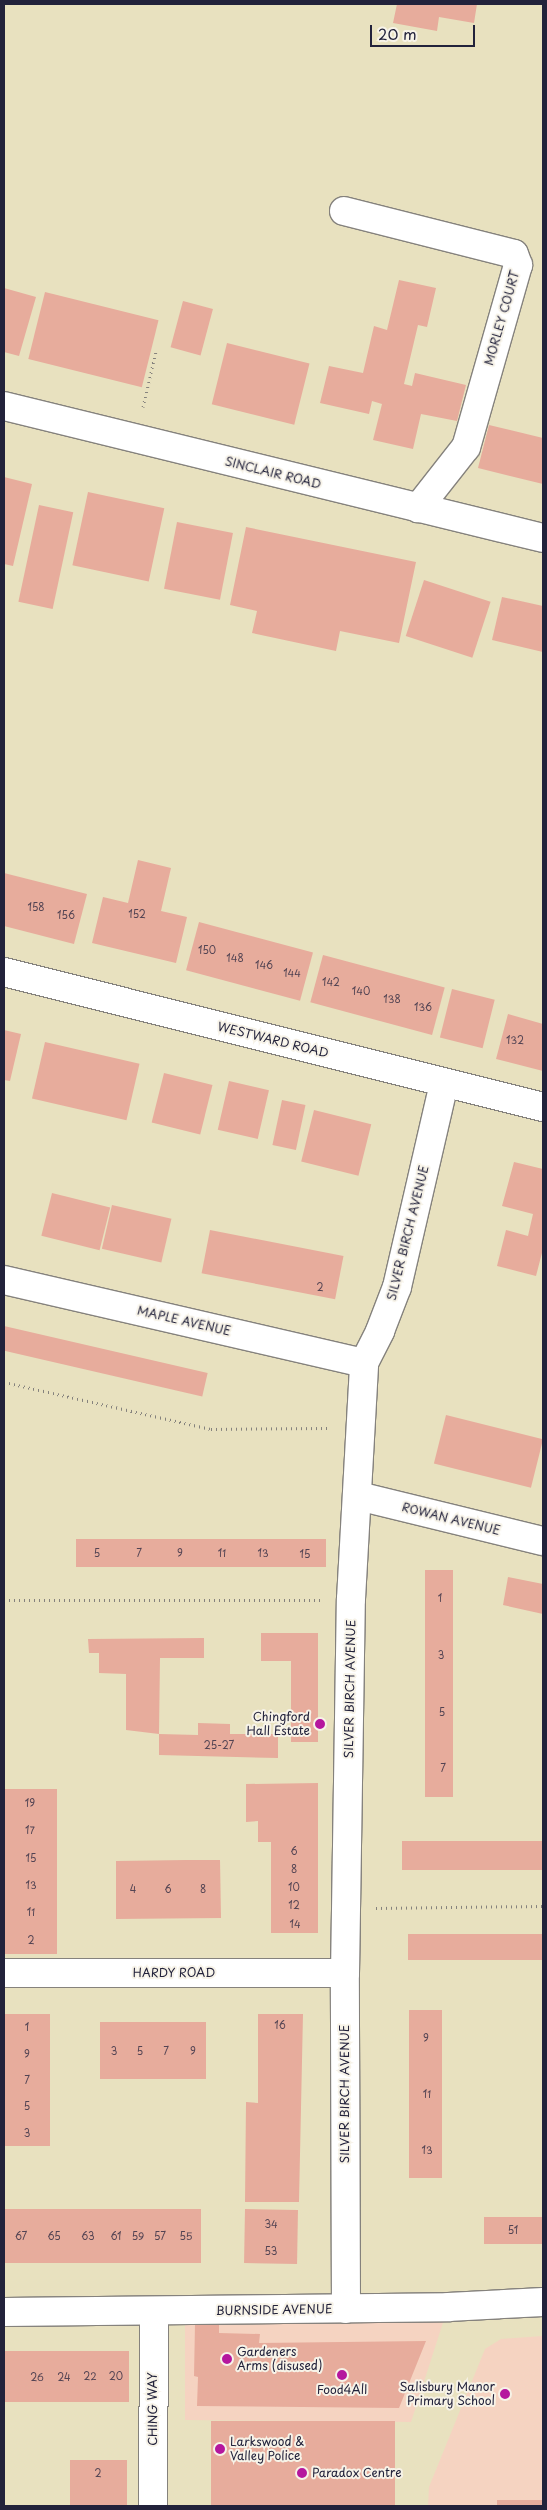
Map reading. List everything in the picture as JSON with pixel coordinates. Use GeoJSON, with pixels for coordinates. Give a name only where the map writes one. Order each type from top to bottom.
{"type":"FeatureCollection","features":[{"type":"Feature","properties":{"kind":"street","name":"MORLEY COURT"},"geometry":{"type":"LineString","coordinates":[[344,211],[514,254],[518,265],[466,447],[418,508]]}},
{"type":"Feature","properties":{"kind":"street","name":"SINCLAIR ROAD"},"geometry":{"type":"LineString","coordinates":[[4,406],[543,538]]}},
{"type":"Feature","properties":{"kind":"street","name":"WESTWARD ROAD"},"geometry":{"type":"LineString","coordinates":[[4,972],[543,1107]]}},
{"type":"Feature","properties":{"kind":"street","name":"SILVER BIRCH AVENUE"},"geometry":{"type":"LineString","coordinates":[[346,2309],[345,1972],[351,1600],[364,1363],[380,1331],[396,1287],[444,1083]]}},
{"type":"Feature","properties":{"kind":"street","name":"MAPLE AVENUE"},"geometry":{"type":"LineString","coordinates":[[4,1280],[364,1363]]}},
{"type":"Feature","properties":{"kind":"street","name":"ROWAN AVENUE"},"geometry":{"type":"LineString","coordinates":[[358,1496],[543,1541]]}},
{"type":"Feature","properties":{"kind":"street","name":"HARDY ROAD"},"geometry":{"type":"LineString","coordinates":[[4,1973],[345,1972]]}},
{"type":"Feature","properties":{"kind":"street","name":"BURNSIDE AVENUE"},"geometry":{"type":"LineString","coordinates":[[4,2312],[346,2309],[448,2307],[543,2302]]}},
{"type":"Feature","properties":{"kind":"street","name":"CHING WAY"},"geometry":{"type":"LineString","coordinates":[[153,2506],[154,2312]]}},
{"type":"Feature","properties":{"kind":"path"},"geometry":{"type":"LineString","coordinates":[[135,439],[156,350]]}},
{"type":"Feature","properties":{"kind":"path"},"geometry":{"type":"LineString","coordinates":[[4,1382],[211,1429],[300,1429]]}},
{"type":"Feature","properties":{"kind":"path"},"geometry":{"type":"LineString","coordinates":[[4,1600],[351,1600]]}},
{"type":"Feature","properties":{"kind":"path"},"geometry":{"type":"LineString","coordinates":[[346,1909],[543,1906]]}},
{"type":"Feature","properties":{"kind":"shaded area"},"geometry":{"type":"Polygon","coordinates":[[[448,2307],[411,2422],[185,2420],[185,2319],[448,2307]]]}},
{"type":"Feature","properties":{"kind":"shaded area","name":"Salisbury Manor Primary School"},"geometry":{"type":"Polygon","coordinates":[[[543,2336],[543,2506],[428,2506],[429,2487],[485,2349],[501,2339],[543,2336]]]}},
{"type":"Feature","properties":{"kind":"building"},"geometry":{"type":"Polygon","coordinates":[[[397,4],[477,4],[474,23],[439,17],[437,31],[393,23],[397,4]]]}},
{"type":"Feature","properties":{"kind":"building"},"geometry":{"type":"Polygon","coordinates":[[[399,280],[436,288],[427,327],[418,325],[404,384],[412,386],[415,373],[466,385],[457,421],[421,414],[413,449],[373,440],[382,404],[372,401],[369,414],[320,403],[329,366],[363,373],[374,326],[387,330],[399,280]]]}},
{"type":"Feature","properties":{"kind":"building"},"geometry":{"type":"Polygon","coordinates":[[[4,288],[36,297],[19,356],[4,352],[4,288]]]}},
{"type":"Feature","properties":{"kind":"building"},"geometry":{"type":"Polygon","coordinates":[[[45,292],[159,320],[142,387],[28,359],[45,292]]]}},
{"type":"Feature","properties":{"kind":"building"},"geometry":{"type":"Polygon","coordinates":[[[183,301],[213,309],[201,355],[171,347],[183,301]]]}},
{"type":"Feature","properties":{"kind":"building"},"geometry":{"type":"Polygon","coordinates":[[[227,343],[309,364],[294,425],[212,404],[227,343]]]}},
{"type":"Feature","properties":{"kind":"building"},"geometry":{"type":"Polygon","coordinates":[[[489,425],[543,438],[543,484],[478,468],[489,425]]]}},
{"type":"Feature","properties":{"kind":"building"},"geometry":{"type":"Polygon","coordinates":[[[4,477],[32,484],[13,566],[4,564],[4,477]]]}},
{"type":"Feature","properties":{"kind":"building"},"geometry":{"type":"Polygon","coordinates":[[[88,492],[164,508],[149,582],[72,565],[88,492]]]}},
{"type":"Feature","properties":{"kind":"building"},"geometry":{"type":"Polygon","coordinates":[[[39,505],[73,512],[53,609],[18,602],[39,505]]]}},
{"type":"Feature","properties":{"kind":"building"},"geometry":{"type":"Polygon","coordinates":[[[177,522],[233,533],[220,600],[164,589],[177,522]]]}},
{"type":"Feature","properties":{"kind":"building"},"geometry":{"type":"Polygon","coordinates":[[[246,527],[416,562],[399,643],[340,631],[336,651],[252,633],[257,611],[230,605],[246,527]]]}},
{"type":"Feature","properties":{"kind":"building"},"geometry":{"type":"Polygon","coordinates":[[[424,580],[491,602],[472,658],[406,636],[424,580]]]}},
{"type":"Feature","properties":{"kind":"building"},"geometry":{"type":"Polygon","coordinates":[[[502,597],[543,606],[543,652],[492,640],[502,597]]]}},
{"type":"Feature","properties":{"kind":"building"},"geometry":{"type":"Polygon","coordinates":[[[138,860],[171,868],[161,911],[187,917],[176,963],[92,943],[103,897],[128,903],[138,860]]]}},
{"type":"Feature","properties":{"kind":"building"},"geometry":{"type":"Polygon","coordinates":[[[4,873],[87,894],[74,944],[4,926],[4,873]]]}},
{"type":"Feature","properties":{"kind":"building"},"geometry":{"type":"Polygon","coordinates":[[[199,922],[313,953],[300,1001],[186,970],[199,922]]]}},
{"type":"Feature","properties":{"kind":"building"},"geometry":{"type":"Polygon","coordinates":[[[323,955],[445,988],[432,1035],[310,1002],[323,955]]]}},
{"type":"Feature","properties":{"kind":"building"},"geometry":{"type":"Polygon","coordinates":[[[452,989],[495,1000],[483,1048],[440,1038],[452,989]]]}},
{"type":"Feature","properties":{"kind":"building"},"geometry":{"type":"Polygon","coordinates":[[[508,1014],[543,1024],[543,1071],[496,1059],[508,1014]]]}},
{"type":"Feature","properties":{"kind":"building"},"geometry":{"type":"Polygon","coordinates":[[[4,1030],[21,1034],[10,1081],[4,1080],[4,1030]]]}},
{"type":"Feature","properties":{"kind":"building"},"geometry":{"type":"Polygon","coordinates":[[[45,1042],[140,1064],[126,1120],[32,1099],[45,1042]]]}},
{"type":"Feature","properties":{"kind":"building"},"geometry":{"type":"Polygon","coordinates":[[[164,1073],[213,1085],[200,1135],[152,1122],[164,1073]]]}},
{"type":"Feature","properties":{"kind":"building"},"geometry":{"type":"Polygon","coordinates":[[[229,1081],[269,1090],[258,1139],[218,1130],[229,1081]]]}},
{"type":"Feature","properties":{"kind":"building"},"geometry":{"type":"Polygon","coordinates":[[[282,1100],[305,1105],[296,1150],[272,1145],[282,1100]]]}},
{"type":"Feature","properties":{"kind":"building"},"geometry":{"type":"Polygon","coordinates":[[[314,1110],[371,1124],[358,1176],[301,1161],[314,1110]]]}},
{"type":"Feature","properties":{"kind":"building"},"geometry":{"type":"Polygon","coordinates":[[[514,1162],[543,1169],[543,1249],[536,1276],[497,1266],[506,1230],[528,1236],[533,1214],[502,1206],[514,1162]]]}},
{"type":"Feature","properties":{"kind":"building"},"geometry":{"type":"Polygon","coordinates":[[[52,1193],[110,1208],[100,1250],[41,1236],[52,1193]]]}},
{"type":"Feature","properties":{"kind":"building"},"geometry":{"type":"Polygon","coordinates":[[[112,1205],[171,1219],[161,1263],[102,1249],[112,1205]]]}},
{"type":"Feature","properties":{"kind":"building"},"geometry":{"type":"Polygon","coordinates":[[[210,1230],[344,1256],[335,1299],[202,1273],[210,1230]]]}},
{"type":"Feature","properties":{"kind":"building"},"geometry":{"type":"Polygon","coordinates":[[[4,1326],[208,1373],[202,1396],[4,1351],[4,1326]]]}},
{"type":"Feature","properties":{"kind":"building"},"geometry":{"type":"Polygon","coordinates":[[[446,1415],[543,1439],[531,1488],[434,1464],[446,1415]]]}},
{"type":"Feature","properties":{"kind":"building"},"geometry":{"type":"Polygon","coordinates":[[[76,1539],[326,1539],[326,1567],[76,1567],[76,1539]]]}},
{"type":"Feature","properties":{"kind":"building"},"geometry":{"type":"Polygon","coordinates":[[[425,1570],[453,1570],[453,1797],[425,1797],[425,1570]]]}},
{"type":"Feature","properties":{"kind":"building"},"geometry":{"type":"Polygon","coordinates":[[[508,1577],[543,1584],[543,1614],[503,1605],[508,1577]]]}},
{"type":"Feature","properties":{"kind":"building"},"geometry":{"type":"Polygon","coordinates":[[[261,1633],[318,1633],[318,1742],[291,1742],[291,1661],[261,1661],[261,1633]]]}},
{"type":"Feature","properties":{"kind":"building"},"geometry":{"type":"Polygon","coordinates":[[[204,1638],[204,1658],[160,1658],[159,1734],[126,1730],[126,1674],[99,1673],[99,1653],[89,1653],[88,1639],[204,1638]]]}},
{"type":"Feature","properties":{"kind":"building"},"geometry":{"type":"Polygon","coordinates":[[[198,1723],[230,1724],[230,1734],[278,1734],[278,1758],[159,1755],[159,1734],[198,1735],[198,1723]]]}},
{"type":"Feature","properties":{"kind":"building"},"geometry":{"type":"Polygon","coordinates":[[[318,1783],[318,1933],[271,1933],[271,1842],[258,1842],[258,1821],[246,1822],[246,1784],[318,1783]]]}},
{"type":"Feature","properties":{"kind":"building"},"geometry":{"type":"Polygon","coordinates":[[[4,1789],[57,1789],[57,1954],[4,1954],[4,1789]]]}},
{"type":"Feature","properties":{"kind":"building"},"geometry":{"type":"Polygon","coordinates":[[[402,1841],[543,1841],[543,1870],[402,1870],[402,1841]]]}},
{"type":"Feature","properties":{"kind":"building"},"geometry":{"type":"Polygon","coordinates":[[[220,1860],[221,1918],[116,1919],[116,1861],[220,1860]]]}},
{"type":"Feature","properties":{"kind":"building"},"geometry":{"type":"Polygon","coordinates":[[[408,1934],[543,1934],[543,1960],[408,1960],[408,1934]]]}},
{"type":"Feature","properties":{"kind":"building"},"geometry":{"type":"Polygon","coordinates":[[[409,2010],[442,2010],[442,2178],[409,2178],[409,2010]]]}},
{"type":"Feature","properties":{"kind":"building"},"geometry":{"type":"Polygon","coordinates":[[[4,2014],[50,2014],[50,2146],[4,2146],[4,2014]]]}},
{"type":"Feature","properties":{"kind":"building"},"geometry":{"type":"Polygon","coordinates":[[[258,2014],[303,2014],[299,2202],[245,2202],[246,2102],[258,2103],[258,2014]]]}},
{"type":"Feature","properties":{"kind":"building"},"geometry":{"type":"Polygon","coordinates":[[[100,2022],[206,2022],[206,2079],[100,2079],[100,2022]]]}},
{"type":"Feature","properties":{"kind":"building"},"geometry":{"type":"Polygon","coordinates":[[[4,2209],[201,2209],[201,2263],[4,2263],[4,2209]]]}},
{"type":"Feature","properties":{"kind":"building"},"geometry":{"type":"Polygon","coordinates":[[[245,2209],[298,2210],[297,2264],[244,2263],[245,2209]]]}},
{"type":"Feature","properties":{"kind":"building"},"geometry":{"type":"Polygon","coordinates":[[[484,2217],[543,2217],[543,2244],[484,2244],[484,2217]]]}},
{"type":"Feature","properties":{"kind":"building"},"geometry":{"type":"Polygon","coordinates":[[[195,2324],[219,2325],[219,2333],[260,2334],[259,2343],[426,2341],[399,2408],[197,2406],[198,2377],[194,2376],[195,2324]]]}},
{"type":"Feature","properties":{"kind":"building"},"geometry":{"type":"Polygon","coordinates":[[[4,2351],[129,2351],[129,2402],[4,2402],[4,2351]]]}},
{"type":"Feature","properties":{"kind":"building","name":"Paradox Centre"},"geometry":{"type":"Polygon","coordinates":[[[211,2421],[395,2421],[395,2506],[211,2506],[211,2421]]]}},
{"type":"Feature","properties":{"kind":"building"},"geometry":{"type":"Polygon","coordinates":[[[70,2460],[127,2460],[127,2506],[70,2506],[70,2460]]]}},
{"type":"Feature","properties":{"kind":"building"},"geometry":{"type":"Polygon","coordinates":[[[497,2500],[543,2500],[543,2506],[497,2506],[497,2500]]]}},
{"type":"Feature","properties":{"kind":"place","name":"Chingford Hall Estate"},"geometry":{"type":"Point","coordinates":[320,1724]}},
{"type":"Feature","properties":{"kind":"place","name":"Gardeners Arms (disused)"},"geometry":{"type":"Point","coordinates":[227,2359]}},
{"type":"Feature","properties":{"kind":"place","name":"Food4All"},"geometry":{"type":"Point","coordinates":[342,2375]}},
{"type":"Feature","properties":{"kind":"place","name":"Salisbury Manor Primary School"},"geometry":{"type":"Point","coordinates":[505,2394]}},
{"type":"Feature","properties":{"kind":"place","name":"Larkswood & Valley Police"},"geometry":{"type":"Point","coordinates":[220,2449]}},
{"type":"Feature","properties":{"kind":"place","name":"Paradox Centre"},"geometry":{"type":"Point","coordinates":[302,2473]}}]}
